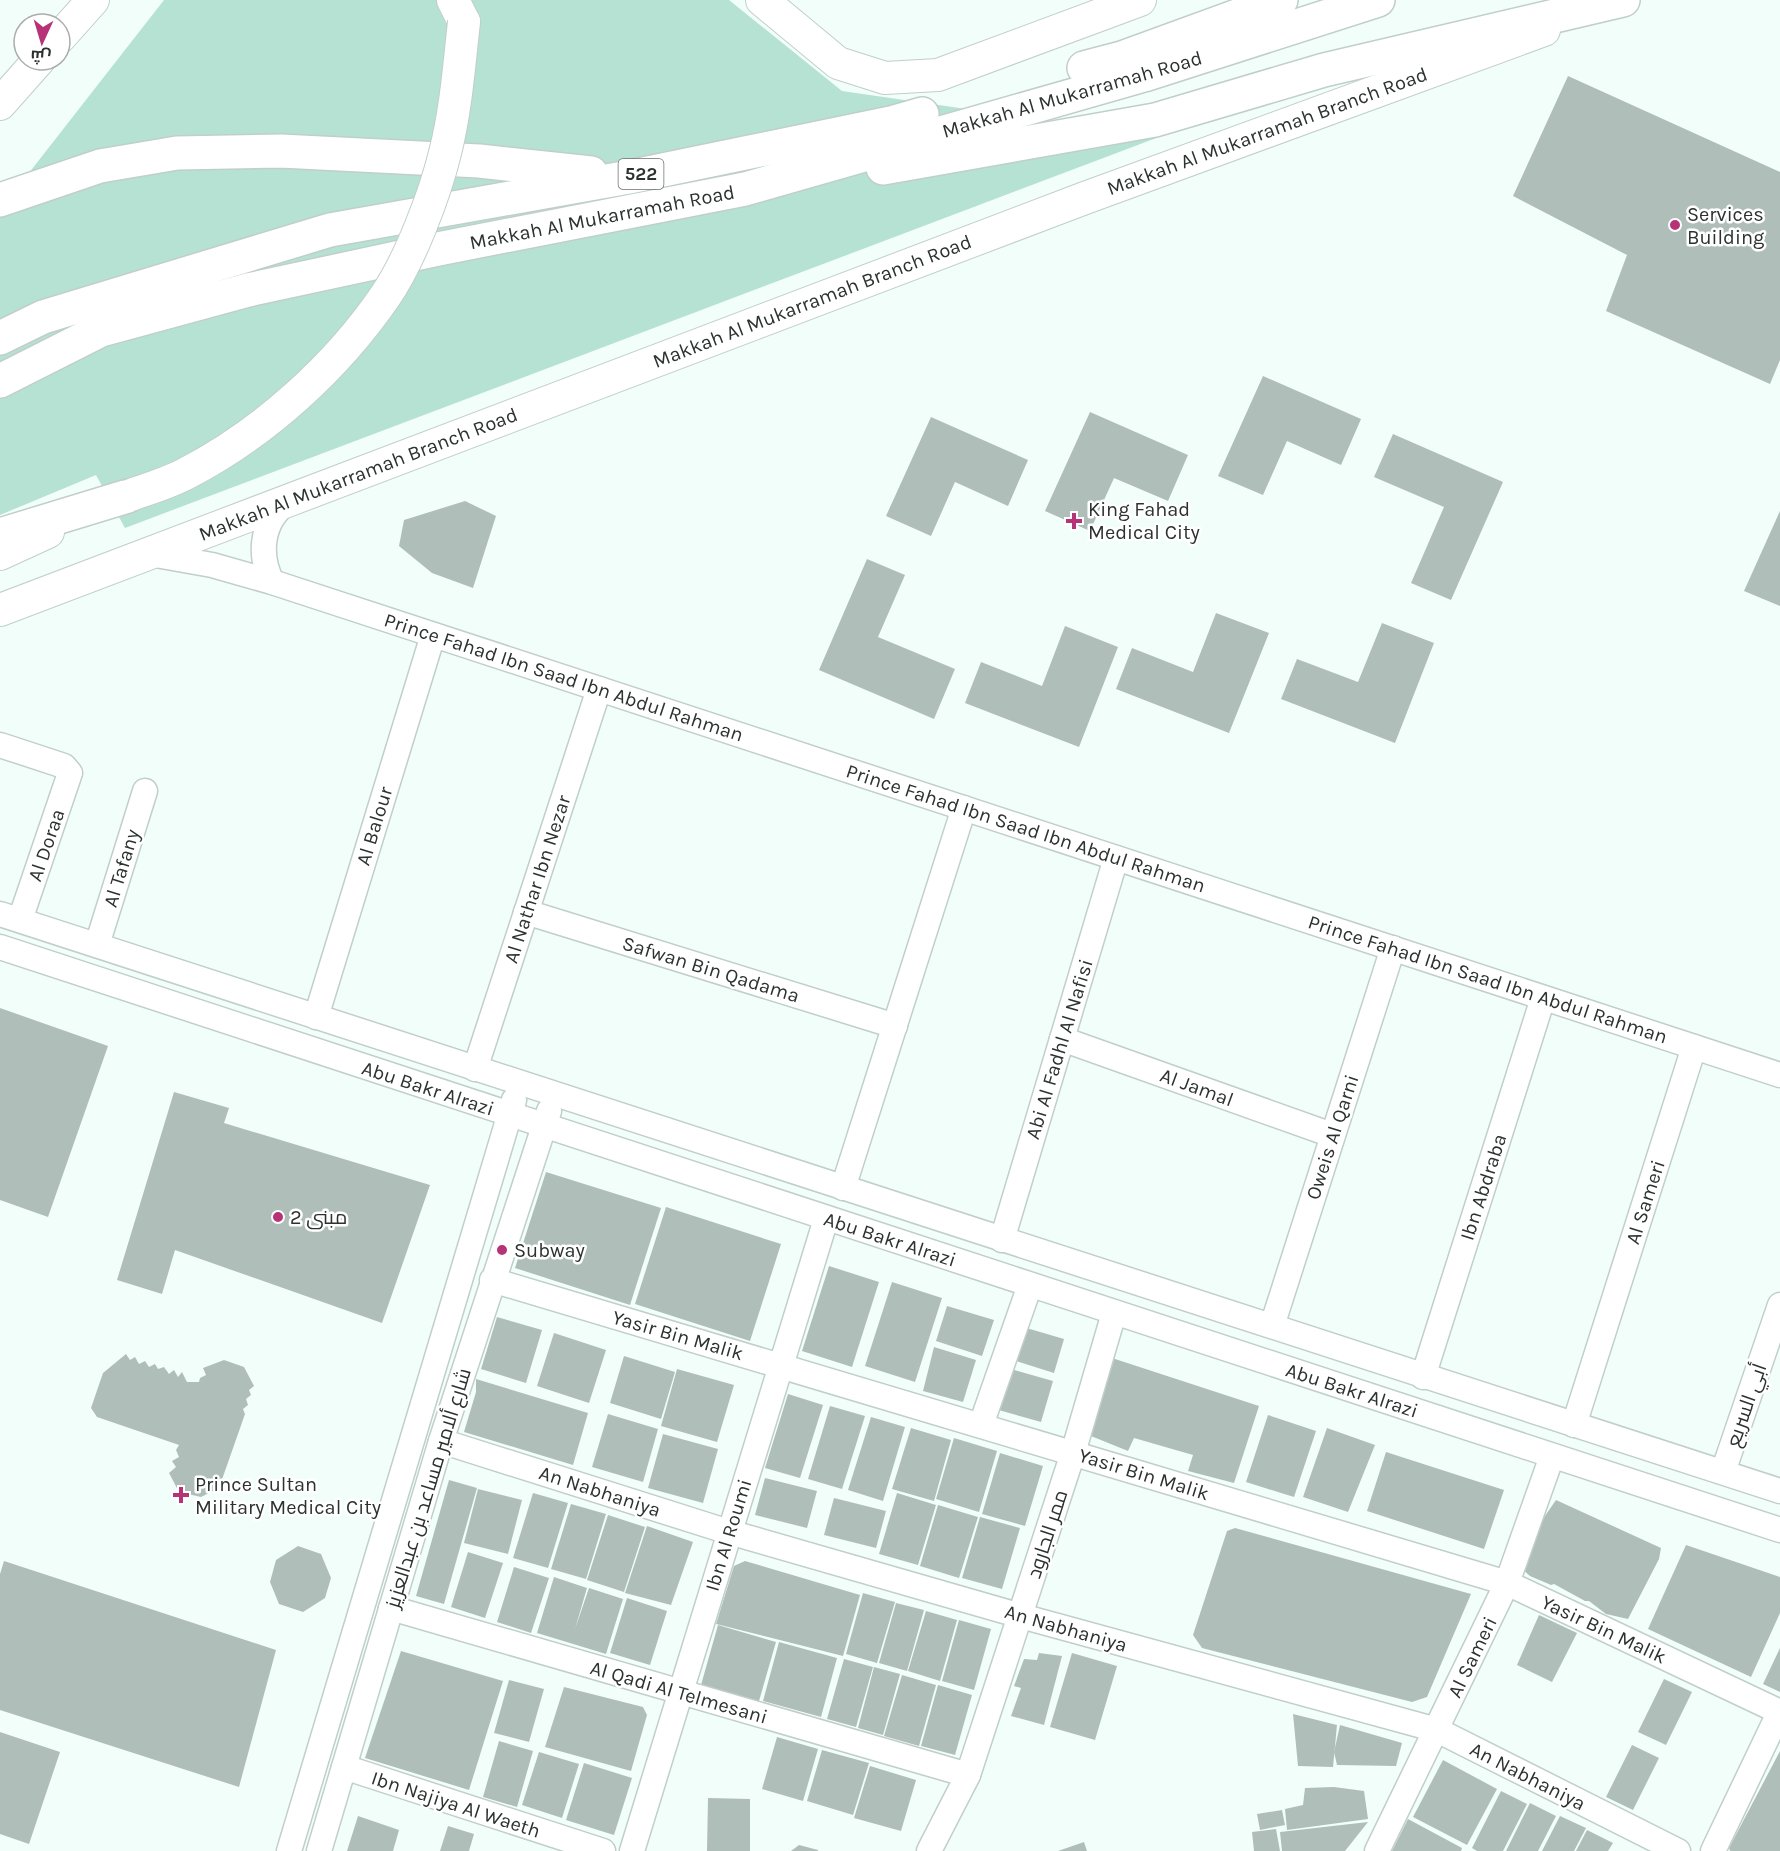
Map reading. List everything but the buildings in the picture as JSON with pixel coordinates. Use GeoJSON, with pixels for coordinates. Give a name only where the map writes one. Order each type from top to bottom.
{"type":"FeatureCollection","features":[{"type":"Feature","properties":{"kind":"highway"},"geometry":{"type":"LineString","coordinates":[[1122,58],[1242,0]]}},
{"type":"Feature","properties":{"kind":"highway","name":"Makkah Al Mukarramah Road"},"geometry":{"type":"LineString","coordinates":[[0,338],[43,317],[330,230],[629,177],[891,123],[1122,58],[1281,0]]}},
{"type":"Feature","properties":{"kind":"highway","name":"Makkah Al Mukarramah Road"},"geometry":{"type":"LineString","coordinates":[[0,381],[101,330],[248,290],[745,189],[1144,75],[1378,0]]}},
{"type":"Feature","properties":{"kind":"highway"},"geometry":{"type":"LineString","coordinates":[[591,219],[1155,120],[1324,70],[1625,0]]}},
{"type":"Feature","properties":{"kind":"highway"},"geometry":{"type":"LineString","coordinates":[[0,200],[100,166],[177,153],[281,151],[479,161],[629,177]]}},
{"type":"Feature","properties":{"kind":"highway"},"geometry":{"type":"LineString","coordinates":[[0,535],[128,496]]}},
{"type":"Feature","properties":{"kind":"main road"},"geometry":{"type":"LineString","coordinates":[[72,24],[93,0]]}},
{"type":"Feature","properties":{"kind":"main road"},"geometry":{"type":"LineString","coordinates":[[762,0],[838,63],[885,78],[938,75],[1140,0]]}},
{"type":"Feature","properties":{"kind":"main road","name":"Makkah Al Mukarramah Branch Road"},"geometry":{"type":"LineString","coordinates":[[0,610],[1085,198],[1625,0]]}},
{"type":"Feature","properties":{"kind":"main road"},"geometry":{"type":"LineString","coordinates":[[0,554],[128,496],[186,474],[249,434],[289,401],[350,341],[387,294],[417,235],[445,154],[460,7]]}},
{"type":"Feature","properties":{"kind":"main road"},"geometry":{"type":"LineString","coordinates":[[0,104],[28,72]]}},
{"type":"Feature","properties":{"kind":"street"},"geometry":{"type":"LineString","coordinates":[[272,582],[264,559],[265,535],[276,513],[294,498]]}},
{"type":"Feature","properties":{"kind":"street","name":"Prince Fahad Ibn Saad Ibn Abdul Rahman"},"geometry":{"type":"LineString","coordinates":[[150,554],[212,565],[272,582],[1780,1075]]}},
{"type":"Feature","properties":{"kind":"street","name":"Al Balour"},"geometry":{"type":"LineString","coordinates":[[316,1017],[433,635]]}},
{"type":"Feature","properties":{"kind":"street","name":"Al Nathar Ibn Nezar"},"geometry":{"type":"LineString","coordinates":[[475,1069],[599,689]]}},
{"type":"Feature","properties":{"kind":"street","name":"Al Doraa"},"geometry":{"type":"LineString","coordinates":[[0,745],[64,766],[69,770],[70,776],[10,917]]}},
{"type":"Feature","properties":{"kind":"street","name":"Al Tafany"},"geometry":{"type":"LineString","coordinates":[[97,945],[145,791]]}},
{"type":"Feature","properties":{"kind":"street"},"geometry":{"type":"LineString","coordinates":[[843,1188],[964,808]]}},
{"type":"Feature","properties":{"kind":"street","name":"Abi Al Fadhl Al Nafisi"},"geometry":{"type":"LineString","coordinates":[[1002,1240],[1116,858]]}},
{"type":"Feature","properties":{"kind":"street","name":"Safwan Bin Qadama"},"geometry":{"type":"LineString","coordinates":[[526,912],[895,1026]]}},
{"type":"Feature","properties":{"kind":"street","name":"Abu Bakr Alrazi"},"geometry":{"type":"LineString","coordinates":[[10,917],[1780,1491]]}},
{"type":"Feature","properties":{"kind":"street","name":"Abu Bakr Alrazi"},"geometry":{"type":"LineString","coordinates":[[0,947],[1780,1530]]}},
{"type":"Feature","properties":{"kind":"street","name":"Oweis Al Qarni"},"geometry":{"type":"LineString","coordinates":[[1272,1326],[1393,948]]}},
{"type":"Feature","properties":{"kind":"street","name":"Ibn Abdraba"},"geometry":{"type":"LineString","coordinates":[[1423,1377],[1544,998]]}},
{"type":"Feature","properties":{"kind":"street","name":"Al Jamal"},"geometry":{"type":"LineString","coordinates":[[1062,1039],[1332,1135]]}},
{"type":"Feature","properties":{"kind":"street","name":"Al Sameri"},"geometry":{"type":"LineString","coordinates":[[1574,1425],[1694,1047]]}},
{"type":"Feature","properties":{"kind":"street"},"geometry":{"type":"LineString","coordinates":[[289,1851],[520,1083]]}},
{"type":"Feature","properties":{"kind":"street","name":"شارع ألامير مساعد بن عبدالعزيز"},"geometry":{"type":"LineString","coordinates":[[319,1851],[441,1441],[554,1094]]}},
{"type":"Feature","properties":{"kind":"street","name":"Ibn Al Roumi"},"geometry":{"type":"LineString","coordinates":[[632,1851],[826,1219]]}},
{"type":"Feature","properties":{"kind":"street","name":"Yasir Bin Malik"},"geometry":{"type":"LineString","coordinates":[[492,1280],[1507,1583],[1780,1711]]}},
{"type":"Feature","properties":{"kind":"street"},"geometry":{"type":"LineString","coordinates":[[981,1425],[1030,1285]]}},
{"type":"Feature","properties":{"kind":"street","name":"أبي السريع"},"geometry":{"type":"LineString","coordinates":[[1723,1472],[1772,1354],[1780,1305]]}},
{"type":"Feature","properties":{"kind":"street","name":"ممر الجارود"},"geometry":{"type":"LineString","coordinates":[[929,1851],[968,1775],[1073,1453],[1114,1312]]}},
{"type":"Feature","properties":{"kind":"street","name":"An Nabhaniya"},"geometry":{"type":"LineString","coordinates":[[441,1441],[729,1532],[1021,1616],[1437,1730],[1678,1851]]}},
{"type":"Feature","properties":{"kind":"street","name":"Al Sameri"},"geometry":{"type":"LineString","coordinates":[[1377,1851],[1507,1583],[1552,1456]]}},
{"type":"Feature","properties":{"kind":"street","name":"Al Qadi Al Telmesani"},"geometry":{"type":"LineString","coordinates":[[391,1608],[968,1775]]}},
{"type":"Feature","properties":{"kind":"street"},"geometry":{"type":"LineString","coordinates":[[1713,1851],[1780,1711]]}},
{"type":"Feature","properties":{"kind":"street","name":"Ibn Najiya Al Waeth"},"geometry":{"type":"LineString","coordinates":[[344,1767],[603,1851]]}},
{"type":"Feature","properties":{"kind":"street"},"geometry":{"type":"LineString","coordinates":[[299,1818],[304,1825],[320,1829],[327,1824]]}},
{"type":"Feature","properties":{"kind":"green space"},"geometry":{"type":"Polygon","coordinates":[[[164,0],[729,0],[842,91],[1159,137],[125,528],[96,475],[0,515],[0,210],[164,0]]]}},
{"type":"Feature","properties":{"kind":"place","name":"Services Building"},"geometry":{"type":"Point","coordinates":[1675,225]}},
{"type":"Feature","properties":{"kind":"place","name":"King Fahad Medical City"},"geometry":{"type":"Point","coordinates":[1074,521]}},
{"type":"Feature","properties":{"kind":"place","name":"مبنى 2"},"geometry":{"type":"Point","coordinates":[278,1217]}},
{"type":"Feature","properties":{"kind":"place","name":"Subway"},"geometry":{"type":"Point","coordinates":[502,1250]}},
{"type":"Feature","properties":{"kind":"place","name":"Prince Sultan Military Medical City"},"geometry":{"type":"Point","coordinates":[181,1495]}}]}
